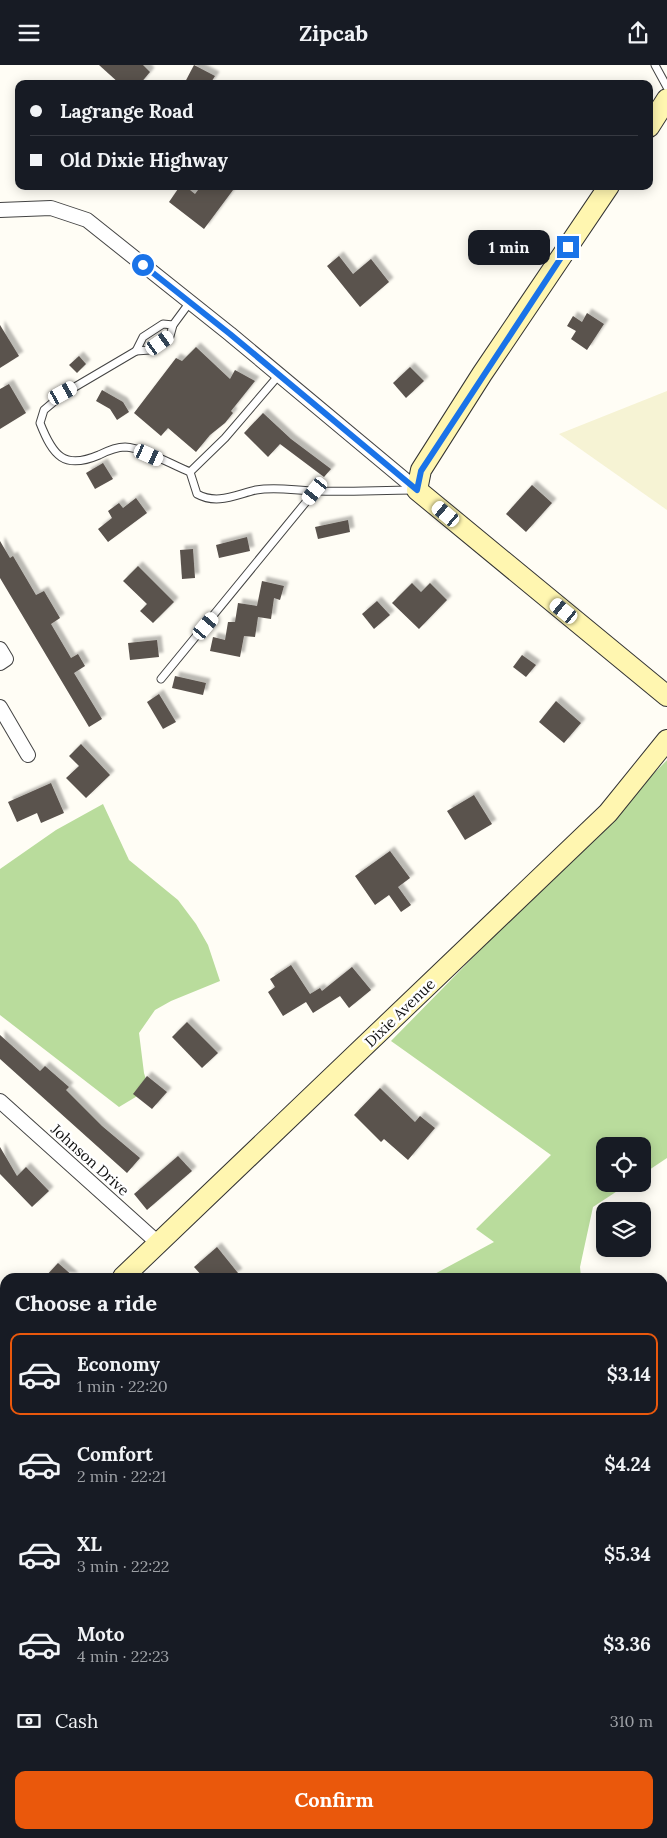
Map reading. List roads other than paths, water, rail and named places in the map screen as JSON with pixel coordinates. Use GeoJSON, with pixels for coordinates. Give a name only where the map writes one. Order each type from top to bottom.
{"type":"FeatureCollection","features":[{"type":"Feature","properties":{"kind":"street"},"geometry":{"type":"LineString","coordinates":[[653,121],[667,99]]}},
{"type":"Feature","properties":{"kind":"street"},"geometry":{"type":"LineString","coordinates":[[417,490],[421,471],[482,375],[606,190]]}},
{"type":"Feature","properties":{"kind":"street"},"geometry":{"type":"LineString","coordinates":[[0,210],[51,208],[87,220],[279,375],[667,696]]}},
{"type":"Feature","properties":{"kind":"street"},"geometry":{"type":"LineString","coordinates":[[0,649],[6,659],[0,663]]}},
{"type":"Feature","properties":{"kind":"street"},"geometry":{"type":"LineString","coordinates":[[0,707],[28,755]]}},
{"type":"Feature","properties":{"kind":"street","name":"Dixie Avenue"},"geometry":{"type":"LineString","coordinates":[[127,1273],[608,813],[667,740]]}},
{"type":"Feature","properties":{"kind":"street","name":"Johnson Drive"},"geometry":{"type":"LineString","coordinates":[[0,1101],[158,1243]]}},
{"type":"Feature","properties":{"kind":"lane"},"geometry":{"type":"LineString","coordinates":[[655,65],[667,87]]}},
{"type":"Feature","properties":{"kind":"lane"},"geometry":{"type":"LineString","coordinates":[[190,302],[173,325],[170,336],[150,350],[136,351],[63,393],[44,410],[40,423],[47,440],[60,457],[71,462],[83,462],[109,450],[125,447],[190,472]]}},
{"type":"Feature","properties":{"kind":"lane"},"geometry":{"type":"LineString","coordinates":[[136,351],[144,337],[163,324],[173,325]]}},
{"type":"Feature","properties":{"kind":"lane"},"geometry":{"type":"LineString","coordinates":[[190,472],[225,438],[279,375]]}},
{"type":"Feature","properties":{"kind":"lane"},"geometry":{"type":"LineString","coordinates":[[190,472],[197,494],[207,499],[232,498],[276,487],[315,491],[417,490]]}},
{"type":"Feature","properties":{"kind":"lane"},"geometry":{"type":"LineString","coordinates":[[161,679],[315,491]]}}]}
